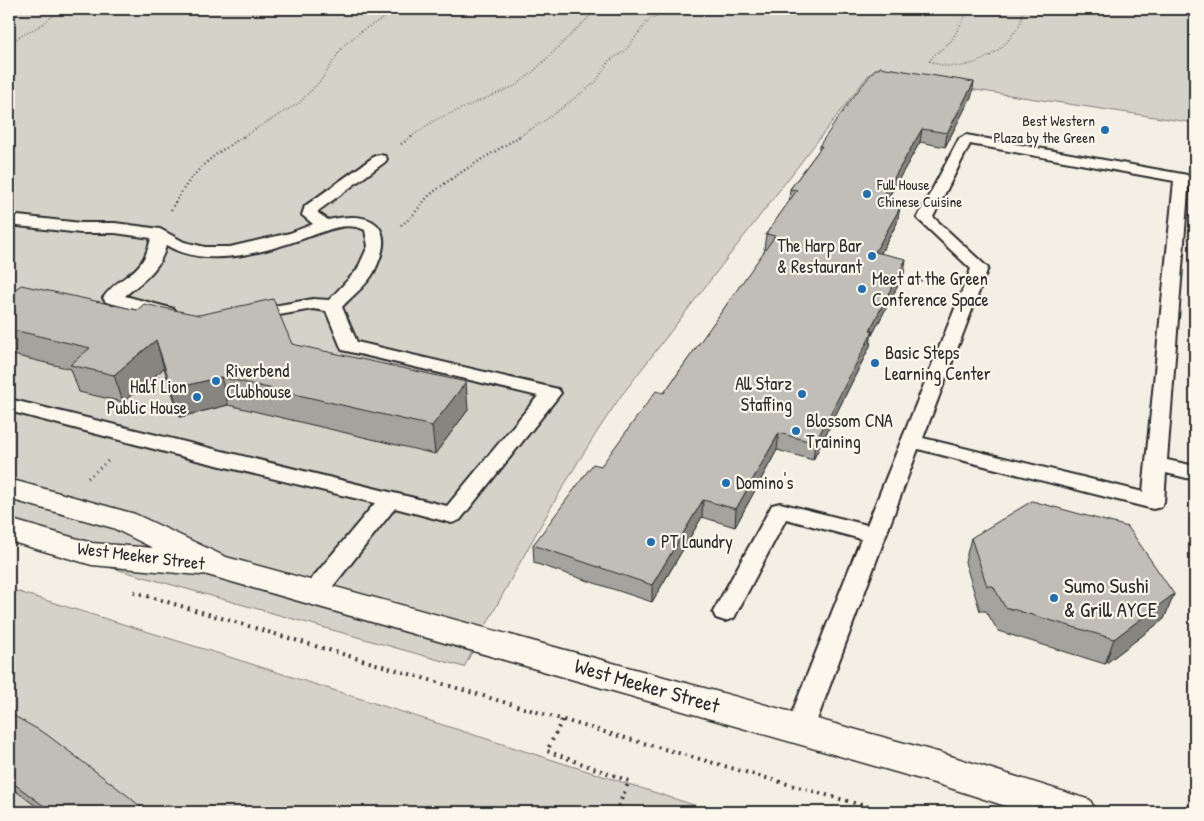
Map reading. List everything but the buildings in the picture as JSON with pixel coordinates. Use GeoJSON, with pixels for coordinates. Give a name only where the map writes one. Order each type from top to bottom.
{"type":"FeatureCollection","features":[{"type":"Feature","properties":{"kind":"main road","name":"West Meeker Street"},"geometry":{"type":"LineString","coordinates":[[9,490],[124,521],[216,566],[941,768],[1076,812]]}},
{"type":"Feature","properties":{"kind":"main road","name":"West Meeker Street"},"geometry":{"type":"LineString","coordinates":[[9,530],[92,554],[216,566]]}},
{"type":"Feature","properties":{"kind":"lane"},"geometry":{"type":"LineString","coordinates":[[800,728],[874,535],[911,441],[980,268],[925,218],[966,139],[1182,178],[1187,218],[1154,502],[911,441]]}},
{"type":"Feature","properties":{"kind":"lane"},"geometry":{"type":"LineString","coordinates":[[325,225],[310,214],[310,209],[380,159]]}},
{"type":"Feature","properties":{"kind":"lane"},"geometry":{"type":"LineString","coordinates":[[9,220],[81,228],[115,228],[160,234],[178,245],[205,252],[230,252],[296,236],[325,225],[344,221],[360,222],[372,228],[376,246],[365,272],[333,306]]}},
{"type":"Feature","properties":{"kind":"lane"},"geometry":{"type":"LineString","coordinates":[[160,234],[156,254],[147,269],[112,298],[185,317]]}},
{"type":"Feature","properties":{"kind":"lane"},"geometry":{"type":"LineString","coordinates":[[230,319],[313,304],[333,306]]}},
{"type":"Feature","properties":{"kind":"lane"},"geometry":{"type":"LineString","coordinates":[[9,405],[452,516],[551,393],[349,346],[333,306]]}},
{"type":"Feature","properties":{"kind":"lane"},"geometry":{"type":"LineString","coordinates":[[1157,464],[1195,473]]}},
{"type":"Feature","properties":{"kind":"lane"},"geometry":{"type":"LineString","coordinates":[[313,594],[390,499]]}},
{"type":"Feature","properties":{"kind":"lane"},"geometry":{"type":"LineString","coordinates":[[725,612],[780,510],[874,535]]}},
{"type":"Feature","properties":{"kind":"path"},"geometry":{"type":"LineString","coordinates":[[9,16],[21,9]]}},
{"type":"Feature","properties":{"kind":"path"},"geometry":{"type":"LineString","coordinates":[[9,43],[41,25],[62,9]]}},
{"type":"Feature","properties":{"kind":"path"},"geometry":{"type":"LineString","coordinates":[[160,234],[178,193],[197,167],[220,148],[300,102],[334,63],[342,47],[373,22],[400,9]]}},
{"type":"Feature","properties":{"kind":"path"},"geometry":{"type":"LineString","coordinates":[[380,159],[435,120],[517,85],[535,70],[597,9]]}},
{"type":"Feature","properties":{"kind":"path"},"geometry":{"type":"LineString","coordinates":[[375,240],[411,219],[428,197],[458,174],[582,94],[596,82],[609,61],[625,51],[648,21],[666,9]]}},
{"type":"Feature","properties":{"kind":"path"},"geometry":{"type":"LineString","coordinates":[[969,9],[952,40],[932,56],[930,62],[950,68],[963,66],[987,57],[1007,42],[1023,19],[1022,9]]}},
{"type":"Feature","properties":{"kind":"path"},"geometry":{"type":"LineString","coordinates":[[909,278],[920,280]]}},
{"type":"Feature","properties":{"kind":"path"},"geometry":{"type":"LineString","coordinates":[[85,480],[135,437]]}},
{"type":"Feature","properties":{"kind":"path"},"geometry":{"type":"LineString","coordinates":[[131,591],[562,720],[886,812]]}},
{"type":"Feature","properties":{"kind":"path"},"geometry":{"type":"LineString","coordinates":[[562,720],[547,751],[629,781],[616,812]]}},
{"type":"Feature","properties":{"kind":"shaded area"},"geometry":{"type":"Polygon","coordinates":[[[9,9],[1195,9],[1195,123],[869,74],[621,396],[599,428],[558,495],[464,667],[9,539],[9,9]]]}},
{"type":"Feature","properties":{"kind":"shaded area"},"geometry":{"type":"Polygon","coordinates":[[[9,589],[220,654],[716,812],[9,812],[9,589]]]}},
{"type":"Feature","properties":{"kind":"place","name":"Best Western Plaza by the Green"},"geometry":{"type":"Point","coordinates":[1105,130]}},
{"type":"Feature","properties":{"kind":"place","name":"Full House Chinese Cuisine"},"geometry":{"type":"Point","coordinates":[867,194]}},
{"type":"Feature","properties":{"kind":"place","name":"The Harp Bar & Restaurant"},"geometry":{"type":"Point","coordinates":[872,256]}},
{"type":"Feature","properties":{"kind":"place","name":"Meet at the Green Conference Space"},"geometry":{"type":"Point","coordinates":[862,289]}},
{"type":"Feature","properties":{"kind":"place","name":"Basic Steps Learning Center"},"geometry":{"type":"Point","coordinates":[875,363]}},
{"type":"Feature","properties":{"kind":"place","name":"Riverbend Clubhouse"},"geometry":{"type":"Point","coordinates":[216,381]}},
{"type":"Feature","properties":{"kind":"place","name":"All Starz Staffing"},"geometry":{"type":"Point","coordinates":[802,394]}},
{"type":"Feature","properties":{"kind":"place","name":"Half Lion Public House"},"geometry":{"type":"Point","coordinates":[197,397]}},
{"type":"Feature","properties":{"kind":"place","name":"Blossom CNA Training"},"geometry":{"type":"Point","coordinates":[796,431]}},
{"type":"Feature","properties":{"kind":"place","name":"Domino's"},"geometry":{"type":"Point","coordinates":[726,483]}},
{"type":"Feature","properties":{"kind":"place","name":"PT Laundry"},"geometry":{"type":"Point","coordinates":[651,542]}},
{"type":"Feature","properties":{"kind":"place","name":"Sumo Sushi & Grill AYCE"},"geometry":{"type":"Point","coordinates":[1054,598]}}]}
